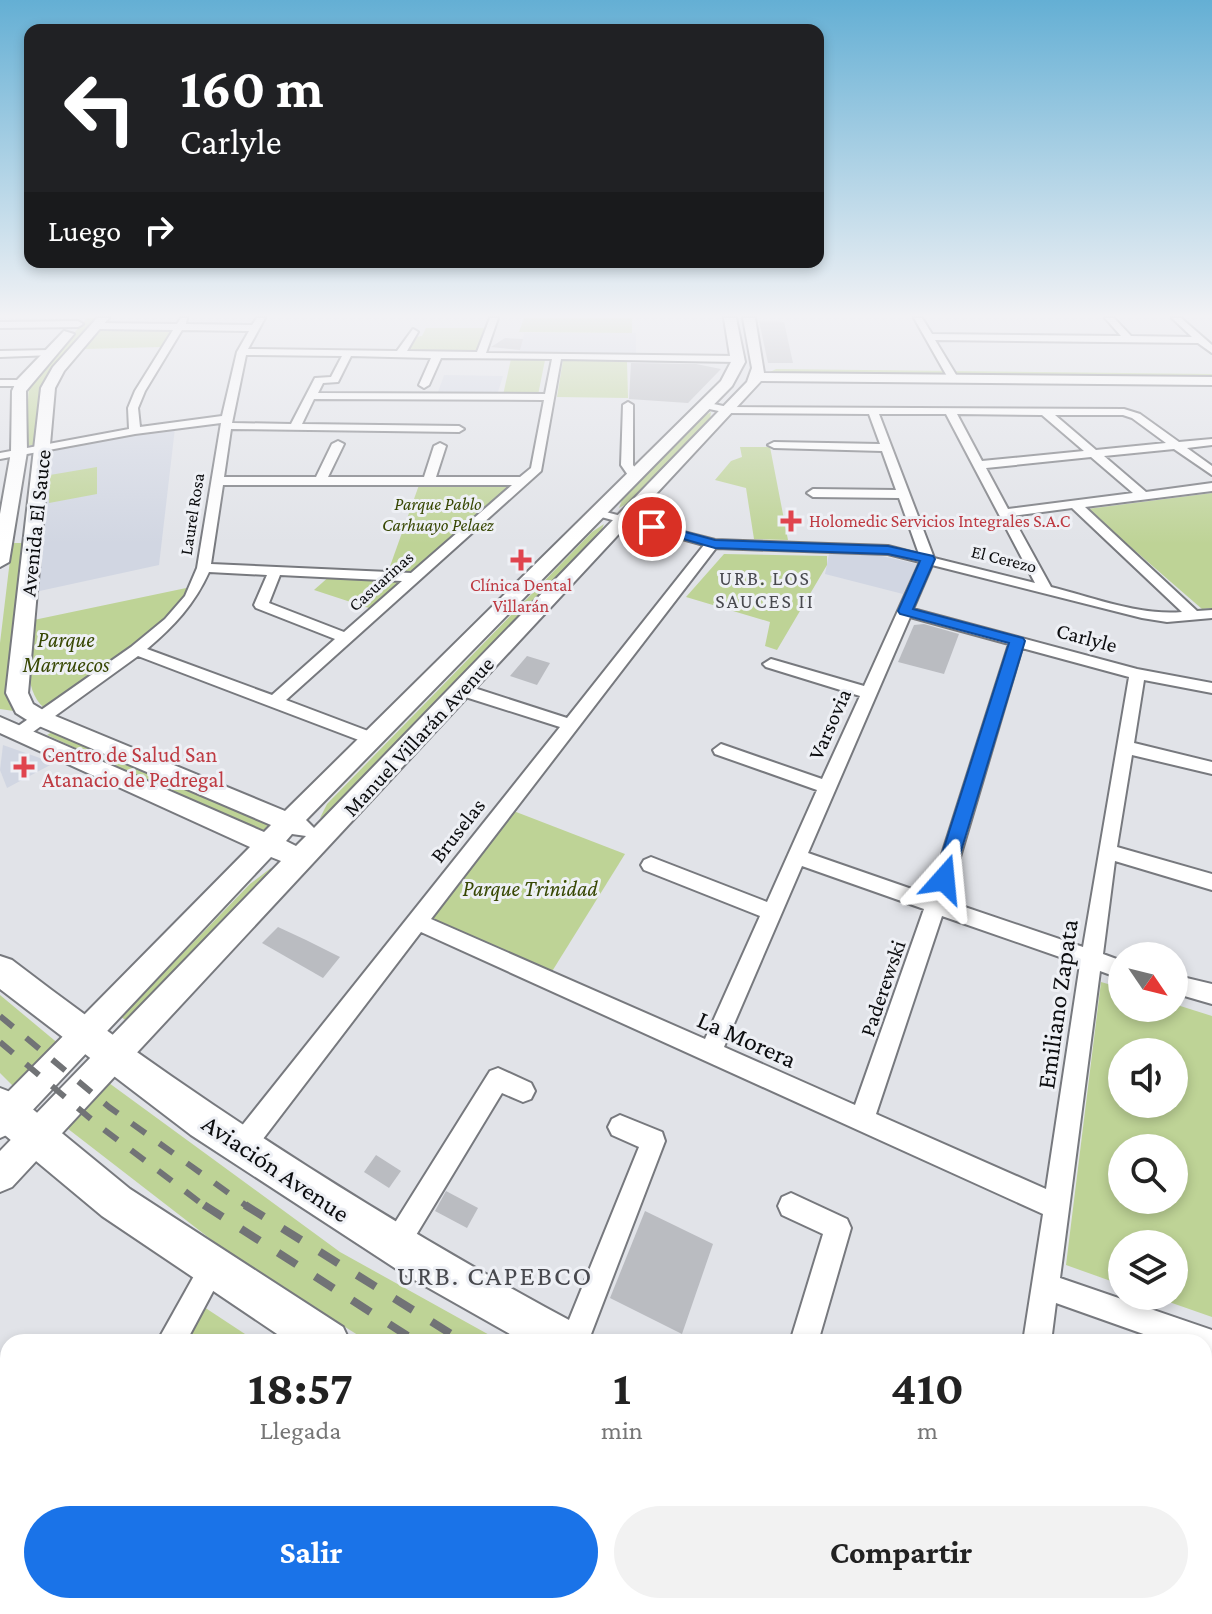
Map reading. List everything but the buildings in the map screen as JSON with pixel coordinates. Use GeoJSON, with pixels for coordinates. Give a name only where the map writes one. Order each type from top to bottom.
{"type":"FeatureCollection","features":[{"type":"Feature","properties":{"kind":"main road","name":"Avenida El Sauce"},"geometry":{"type":"LineString","coordinates":[[0,562],[19,452],[22,393]]}},
{"type":"Feature","properties":{"kind":"main road","name":"Avenida El Sauce"},"geometry":{"type":"LineString","coordinates":[[50,393],[17,675],[17,693],[24,708],[40,718],[323,836]]}},
{"type":"Feature","properties":{"kind":"main road","name":"Manuel Villarán Avenue"},"geometry":{"type":"LineString","coordinates":[[98,1048],[268,843],[716,393]]}},
{"type":"Feature","properties":{"kind":"main road","name":"Manuel Villarán Avenue"},"geometry":{"type":"LineString","coordinates":[[0,1175],[11,1120],[98,1048],[301,859],[622,518],[745,393]]}},
{"type":"Feature","properties":{"kind":"main road"},"geometry":{"type":"LineString","coordinates":[[10,728],[301,859]]}},
{"type":"Feature","properties":{"kind":"main road","name":"Aviación Avenue"},"geometry":{"type":"LineString","coordinates":[[0,970],[98,1048],[241,1147],[395,1246],[553,1334]]}},
{"type":"Feature","properties":{"kind":"main road"},"geometry":{"type":"LineString","coordinates":[[11,1120],[151,1227],[316,1334]]}},
{"type":"Feature","properties":{"kind":"street"},"geometry":{"type":"LineString","coordinates":[[135,431],[133,408],[141,393]]}},
{"type":"Feature","properties":{"kind":"street","name":"Laurel Rosa"},"geometry":{"type":"LineString","coordinates":[[10,728],[40,718],[136,650],[170,622],[191,597],[204,568],[233,393]]}},
{"type":"Feature","properties":{"kind":"street"},"geometry":{"type":"LineString","coordinates":[[295,427],[312,393]]}},
{"type":"Feature","properties":{"kind":"street","name":"Casuarinas"},"geometry":{"type":"LineString","coordinates":[[274,702],[537,469],[551,393]]}},
{"type":"Feature","properties":{"kind":"street"},"geometry":{"type":"LineString","coordinates":[[310,396],[463,417]]}},
{"type":"Feature","properties":{"kind":"street"},"geometry":{"type":"LineString","coordinates":[[0,456],[135,431],[226,423],[295,427],[463,417],[550,397]]}},
{"type":"Feature","properties":{"kind":"street"},"geometry":{"type":"LineString","coordinates":[[628,405],[627,465],[634,475]]}},
{"type":"Feature","properties":{"kind":"street"},"geometry":{"type":"LineString","coordinates":[[704,405],[728,410],[1130,413],[1212,471]]}},
{"type":"Feature","properties":{"kind":"street"},"geometry":{"type":"LineString","coordinates":[[873,411],[928,559]]}},
{"type":"Feature","properties":{"kind":"street"},"geometry":{"type":"LineString","coordinates":[[950,412],[1044,587]]}},
{"type":"Feature","properties":{"kind":"street"},"geometry":{"type":"LineString","coordinates":[[1045,412],[1142,495]]}},
{"type":"Feature","properties":{"kind":"street"},"geometry":{"type":"LineString","coordinates":[[980,465],[1212,442]]}},
{"type":"Feature","properties":{"kind":"street"},"geometry":{"type":"LineString","coordinates":[[320,482],[338,444]]}},
{"type":"Feature","properties":{"kind":"street"},"geometry":{"type":"LineString","coordinates":[[774,445],[887,448]]}},
{"type":"Feature","properties":{"kind":"street"},"geometry":{"type":"LineString","coordinates":[[429,481],[440,446]]}},
{"type":"Feature","properties":{"kind":"street"},"geometry":{"type":"LineString","coordinates":[[217,481],[523,481]]}},
{"type":"Feature","properties":{"kind":"street"},"geometry":{"type":"LineString","coordinates":[[1006,513],[1212,487]]}},
{"type":"Feature","properties":{"kind":"street"},"geometry":{"type":"LineString","coordinates":[[813,493],[904,494]]}},
{"type":"Feature","properties":{"kind":"street"},"geometry":{"type":"LineString","coordinates":[[1075,504],[1195,617]]}},
{"type":"Feature","properties":{"kind":"street","name":"El Cerezo"},"geometry":{"type":"LineString","coordinates":[[598,512],[712,544],[888,550],[1142,614],[1195,617],[1212,614]]}},
{"type":"Feature","properties":{"kind":"street","name":"Bruselas"},"geometry":{"type":"LineString","coordinates":[[241,1147],[712,544]]}},
{"type":"Feature","properties":{"kind":"street","name":"Varsovia"},"geometry":{"type":"LineString","coordinates":[[710,1053],[928,559]]}},
{"type":"Feature","properties":{"kind":"street"},"geometry":{"type":"LineString","coordinates":[[204,568],[412,577]]}},
{"type":"Feature","properties":{"kind":"street"},"geometry":{"type":"LineString","coordinates":[[275,571],[261,605],[345,638]]}},
{"type":"Feature","properties":{"kind":"street","name":"Carlyle"},"geometry":{"type":"LineString","coordinates":[[905,611],[1137,674],[1212,688]]}},
{"type":"Feature","properties":{"kind":"street","name":"Paderewski"},"geometry":{"type":"LineString","coordinates":[[862,1120],[935,906],[1017,641]]}},
{"type":"Feature","properties":{"kind":"street"},"geometry":{"type":"LineString","coordinates":[[136,650],[370,738]]}},
{"type":"Feature","properties":{"kind":"street"},"geometry":{"type":"LineString","coordinates":[[771,664],[869,693]]}},
{"type":"Feature","properties":{"kind":"street","name":"Emiliano Zapata"},"geometry":{"type":"LineString","coordinates":[[1038,1334],[1107,851],[1137,674]]}},
{"type":"Feature","properties":{"kind":"street"},"geometry":{"type":"LineString","coordinates":[[462,690],[571,725]]}},
{"type":"Feature","properties":{"kind":"street"},"geometry":{"type":"LineString","coordinates":[[1125,747],[1212,768]]}},
{"type":"Feature","properties":{"kind":"street"},"geometry":{"type":"LineString","coordinates":[[721,750],[827,787]]}},
{"type":"Feature","properties":{"kind":"street"},"geometry":{"type":"LineString","coordinates":[[1107,851],[1212,882]]}},
{"type":"Feature","properties":{"kind":"street"},"geometry":{"type":"LineString","coordinates":[[797,857],[1108,966]]}},
{"type":"Feature","properties":{"kind":"street"},"geometry":{"type":"LineString","coordinates":[[651,865],[772,912]]}},
{"type":"Feature","properties":{"kind":"street","name":"La Morera"},"geometry":{"type":"LineString","coordinates":[[416,921],[1057,1207]]}},
{"type":"Feature","properties":{"kind":"street"},"geometry":{"type":"LineString","coordinates":[[1188,988],[1212,994]]}},
{"type":"Feature","properties":{"kind":"street"},"geometry":{"type":"LineString","coordinates":[[395,1246],[498,1079],[523,1091]]}},
{"type":"Feature","properties":{"kind":"street"},"geometry":{"type":"LineString","coordinates":[[577,1334],[653,1141],[620,1127]]}},
{"type":"Feature","properties":{"kind":"street"},"geometry":{"type":"LineString","coordinates":[[791,1206],[838,1228],[806,1334]]}},
{"type":"Feature","properties":{"kind":"street"},"geometry":{"type":"LineString","coordinates":[[175,1334],[213,1267]]}},
{"type":"Feature","properties":{"kind":"street"},"geometry":{"type":"LineString","coordinates":[[1045,1286],[1183,1334]]}},
{"type":"Feature","properties":{"kind":"shaded area"},"geometry":{"type":"Polygon","coordinates":[[[438,393],[498,393],[497,395],[438,393]]]}},
{"type":"Feature","properties":{"kind":"shaded area"},"geometry":{"type":"Polygon","coordinates":[[[175,428],[159,565],[35,592],[50,449],[175,428]]]}},
{"type":"Feature","properties":{"kind":"shaded area"},"geometry":{"type":"Polygon","coordinates":[[[829,554],[873,554],[917,564],[903,594],[825,574],[829,554]]]}},
{"type":"Feature","properties":{"kind":"shaded area","name":"Centro de Salud San Atanacio de Pedregal"},"geometry":{"type":"Polygon","coordinates":[[[3,745],[54,763],[7,788],[0,770],[3,745]]]}},
{"type":"Feature","properties":{"kind":"green space"},"geometry":{"type":"Polygon","coordinates":[[[28,393],[45,393],[38,444],[25,446],[28,393]]]}},
{"type":"Feature","properties":{"kind":"green space"},"geometry":{"type":"Polygon","coordinates":[[[503,393],[538,393],[538,395],[503,393]]]}},
{"type":"Feature","properties":{"kind":"green space"},"geometry":{"type":"Polygon","coordinates":[[[558,393],[628,393],[628,398],[557,397],[558,393]]]}},
{"type":"Feature","properties":{"kind":"green space"},"geometry":{"type":"Polygon","coordinates":[[[711,412],[710,419],[630,502],[619,508],[622,500],[702,417],[711,412]]]}},
{"type":"Feature","properties":{"kind":"green space"},"geometry":{"type":"Polygon","coordinates":[[[740,447],[770,447],[788,540],[754,539],[746,488],[715,480],[731,461],[742,457],[740,447]]]}},
{"type":"Feature","properties":{"kind":"green space"},"geometry":{"type":"Polygon","coordinates":[[[97,467],[97,494],[49,503],[50,475],[97,467]]]}},
{"type":"Feature","properties":{"kind":"green space","name":"Parque Pablo Carhuayo Pelaez"},"geometry":{"type":"Polygon","coordinates":[[[419,485],[513,486],[411,573],[388,572],[419,485]]]}},
{"type":"Feature","properties":{"kind":"green space"},"geometry":{"type":"Polygon","coordinates":[[[1212,493],[1212,608],[1202,609],[1087,509],[1212,493]]]}},
{"type":"Feature","properties":{"kind":"green space"},"geometry":{"type":"Polygon","coordinates":[[[604,524],[600,534],[337,807],[320,818],[327,804],[592,532],[604,524]]]}},
{"type":"Feature","properties":{"kind":"green space"},"geometry":{"type":"Polygon","coordinates":[[[12,543],[22,543],[8,690],[14,711],[0,709],[0,643],[12,543]]]}},
{"type":"Feature","properties":{"kind":"green space"},"geometry":{"type":"Polygon","coordinates":[[[724,554],[827,556],[827,565],[777,650],[765,646],[770,622],[686,597],[724,554]]]}},
{"type":"Feature","properties":{"kind":"green space"},"geometry":{"type":"Polygon","coordinates":[[[331,575],[404,579],[372,609],[314,590],[331,575]]]}},
{"type":"Feature","properties":{"kind":"green space","name":"Parque Marruecos"},"geometry":{"type":"Polygon","coordinates":[[[191,587],[164,623],[130,653],[55,705],[44,708],[37,700],[28,668],[29,621],[191,587]]]}},
{"type":"Feature","properties":{"kind":"green space"},"geometry":{"type":"Polygon","coordinates":[[[54,731],[271,822],[261,833],[47,735],[54,731]]]}},
{"type":"Feature","properties":{"kind":"green space","name":"Parque Trinidad"},"geometry":{"type":"Polygon","coordinates":[[[511,810],[625,854],[551,973],[428,918],[511,810]]]}},
{"type":"Feature","properties":{"kind":"green space"},"geometry":{"type":"Polygon","coordinates":[[[271,868],[268,877],[130,1023],[121,1017],[250,884],[271,868]]]}},
{"type":"Feature","properties":{"kind":"green space"},"geometry":{"type":"Polygon","coordinates":[[[1101,982],[1108,984],[1108,1022],[1188,1022],[1188,1008],[1212,1016],[1212,1317],[1188,1309],[1188,1230],[1108,1230],[1108,1280],[1066,1265],[1101,982]]]}},
{"type":"Feature","properties":{"kind":"green space"},"geometry":{"type":"Polygon","coordinates":[[[0,995],[60,1045],[13,1086],[0,1073],[0,995]]]}},
{"type":"Feature","properties":{"kind":"green space"},"geometry":{"type":"Polygon","coordinates":[[[109,1083],[340,1252],[488,1334],[356,1334],[235,1258],[63,1125],[109,1083]]]}},
{"type":"Feature","properties":{"kind":"green space"},"geometry":{"type":"Polygon","coordinates":[[[204,1307],[245,1334],[189,1334],[204,1307]]]}},
{"type":"Feature","properties":{"kind":"railway"},"geometry":{"type":"LineString","coordinates":[[0,1016],[109,1107],[247,1206]]}},
{"type":"Feature","properties":{"kind":"railway"},"geometry":{"type":"LineString","coordinates":[[0,1042],[98,1125],[206,1207]]}},
{"type":"Feature","properties":{"kind":"railway"},"geometry":{"type":"LineString","coordinates":[[204,1205],[405,1334]]}},
{"type":"Feature","properties":{"kind":"railway"},"geometry":{"type":"LineString","coordinates":[[247,1206],[451,1334]]}},
{"type":"Feature","properties":{"kind":"place","name":"Holomedic Servicios Integrales S.A.C"},"geometry":{"type":"Point","coordinates":[791,521]}},
{"type":"Feature","properties":{"kind":"place","name":"Clínica Dental Villarán"},"geometry":{"type":"Point","coordinates":[521,560]}},
{"type":"Feature","properties":{"kind":"place","name":"Centro de Salud San Atanacio de Pedregal"},"geometry":{"type":"Point","coordinates":[24,767]}},
{"type":"Feature","properties":{"kind":"district","name":"URB. LOS SAUCES II"},"geometry":{"type":"Point","coordinates":[765,590]}},
{"type":"Feature","properties":{"kind":"district","name":"URB. CAPEBCO"},"geometry":{"type":"Point","coordinates":[495,1275]}},
{"type":"Feature","properties":{"kind":"route"},"geometry":{"type":"LineString","coordinates":[[652,527],[715,544],[888,550],[928,559],[905,611],[1017,641],[944,879]]}}]}
